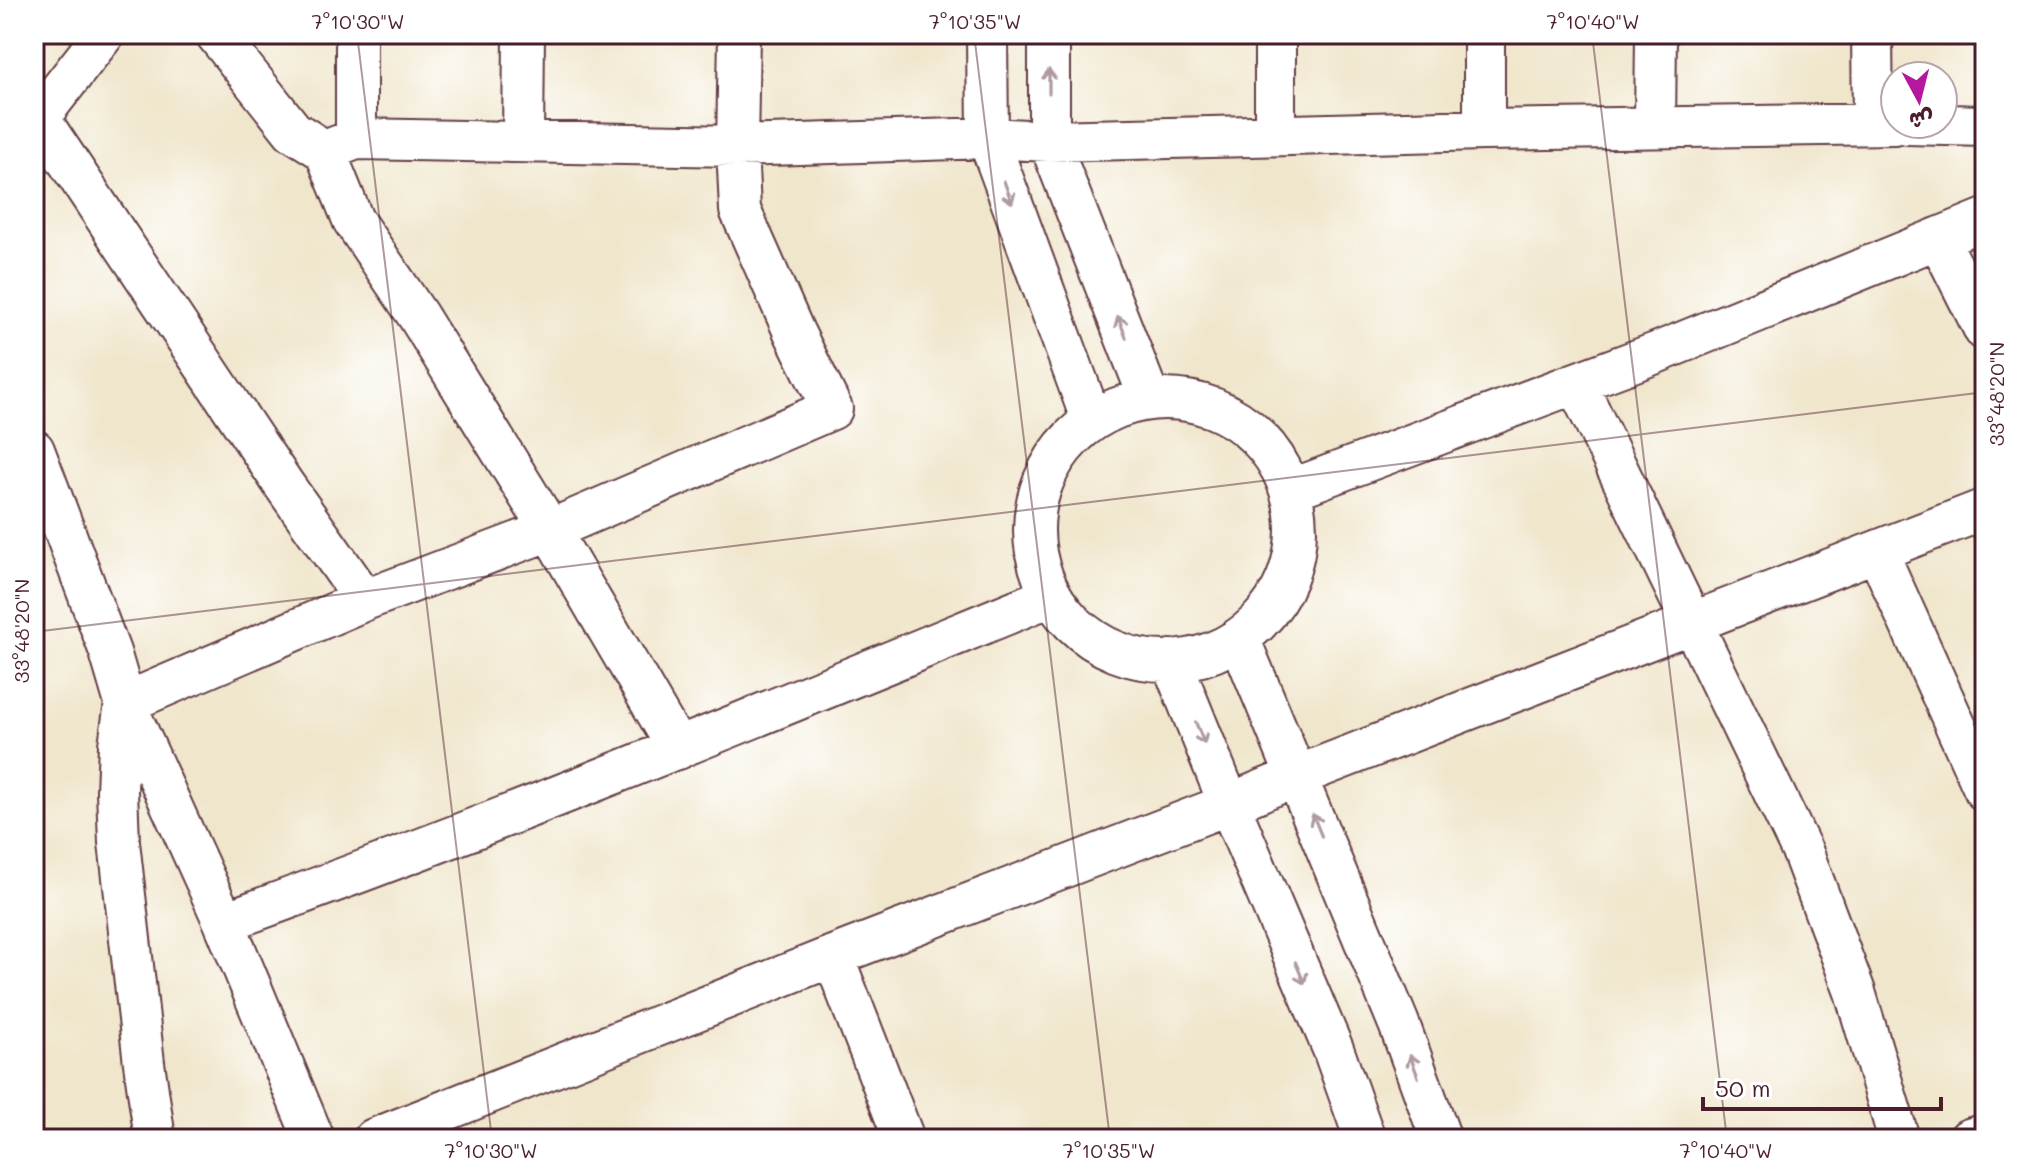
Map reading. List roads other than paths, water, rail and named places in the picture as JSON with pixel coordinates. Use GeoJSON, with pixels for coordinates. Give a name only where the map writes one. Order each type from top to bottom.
{"type":"FeatureCollection","features":[{"type":"Feature","properties":{"kind":"street"},"geometry":{"type":"LineString","coordinates":[[104,34],[36,121],[365,600]]}},
{"type":"Feature","properties":{"kind":"street"},"geometry":{"type":"LineString","coordinates":[[216,34],[293,131],[340,145],[523,141],[737,146],[988,138],[1049,141],[1655,126],[1879,124]]}},
{"type":"Feature","properties":{"kind":"street"},"geometry":{"type":"LineString","coordinates":[[356,34],[340,145],[353,220],[418,316],[550,530],[678,749]]}},
{"type":"Feature","properties":{"kind":"street"},"geometry":{"type":"LineString","coordinates":[[523,141],[524,34]]}},
{"type":"Feature","properties":{"kind":"street"},"geometry":{"type":"LineString","coordinates":[[125,703],[365,600],[550,530],[832,409],[740,210],[737,146],[739,34]]}},
{"type":"Feature","properties":{"kind":"street"},"geometry":{"type":"LineString","coordinates":[[987,34],[988,138],[1092,421]]}},
{"type":"Feature","properties":{"kind":"street"},"geometry":{"type":"LineString","coordinates":[[1049,34],[1049,141],[1150,400]]}},
{"type":"Feature","properties":{"kind":"street"},"geometry":{"type":"LineString","coordinates":[[1275,34],[1275,135]]}},
{"type":"Feature","properties":{"kind":"street"},"geometry":{"type":"LineString","coordinates":[[1484,34],[1484,130]]}},
{"type":"Feature","properties":{"kind":"street"},"geometry":{"type":"LineString","coordinates":[[1655,126],[1656,34]]}},
{"type":"Feature","properties":{"kind":"street"},"geometry":{"type":"LineString","coordinates":[[1872,34],[1879,66]]}},
{"type":"Feature","properties":{"kind":"street"},"geometry":{"type":"LineString","coordinates":[[1959,125],[1985,126]]}},
{"type":"Feature","properties":{"kind":"street"},"geometry":{"type":"LineString","coordinates":[[1290,490],[1656,353],[1985,219]]}},
{"type":"Feature","properties":{"kind":"street"},"geometry":{"type":"LineString","coordinates":[[1938,238],[1985,331]]}},
{"type":"Feature","properties":{"kind":"street"},"geometry":{"type":"LineString","coordinates":[[1576,383],[1803,853],[1855,992],[1899,1139]]}},
{"type":"Feature","properties":{"kind":"street"},"geometry":{"type":"LineString","coordinates":[[1172,399],[1195,403],[1236,420],[1254,434],[1281,469],[1295,513],[1296,537],[1292,561],[1284,584],[1272,604],[1257,623],[1239,638],[1195,657],[1148,659],[1102,645],[1065,615],[1051,596],[1035,549],[1037,500],[1057,455],[1073,436],[1092,421],[1130,404],[1150,400],[1172,399]]}},
{"type":"Feature","properties":{"kind":"street"},"geometry":{"type":"LineString","coordinates":[[34,450],[110,652],[125,703],[224,922],[314,1139]]}},
{"type":"Feature","properties":{"kind":"street"},"geometry":{"type":"LineString","coordinates":[[374,1139],[833,956],[1985,509]]}},
{"type":"Feature","properties":{"kind":"street"},"geometry":{"type":"LineString","coordinates":[[1877,551],[1985,791]]}},
{"type":"Feature","properties":{"kind":"street"},"geometry":{"type":"LineString","coordinates":[[224,922],[678,749],[1051,596]]}},
{"type":"Feature","properties":{"kind":"street"},"geometry":{"type":"LineString","coordinates":[[1239,638],[1399,1024],[1441,1139]]}},
{"type":"Feature","properties":{"kind":"street"},"geometry":{"type":"LineString","coordinates":[[1171,660],[1333,1049],[1365,1139]]}},
{"type":"Feature","properties":{"kind":"street"},"geometry":{"type":"LineString","coordinates":[[125,703],[117,791],[119,842],[155,1139]]}},
{"type":"Feature","properties":{"kind":"street"},"geometry":{"type":"LineString","coordinates":[[833,956],[904,1139]]}},
{"type":"Feature","properties":{"kind":"street"},"geometry":{"type":"LineString","coordinates":[[1969,1139],[1985,1134]]}}]}
